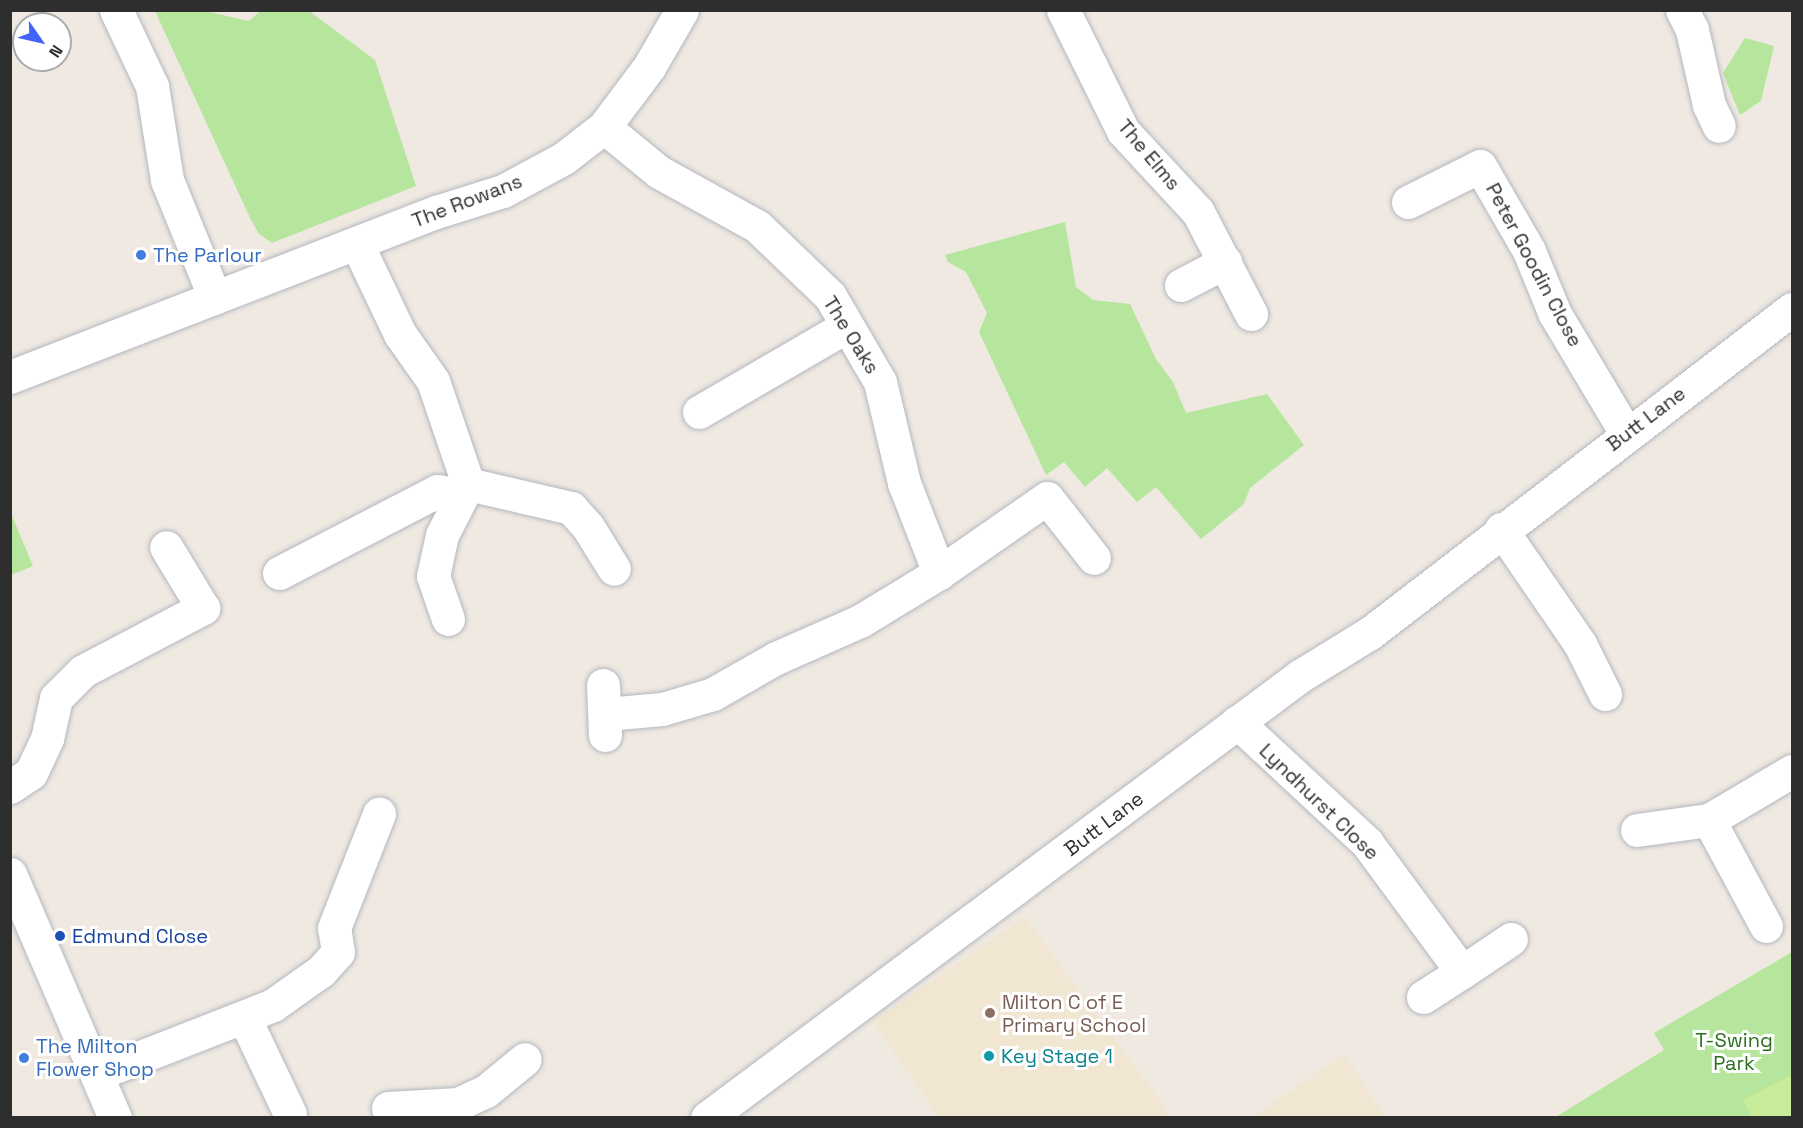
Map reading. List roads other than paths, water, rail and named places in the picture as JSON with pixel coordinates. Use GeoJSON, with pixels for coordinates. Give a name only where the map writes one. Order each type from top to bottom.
{"type":"FeatureCollection","features":[{"type":"Feature","properties":{"kind":"street"},"geometry":{"type":"LineString","coordinates":[[116,10],[152,86],[167,180],[215,298]]}},
{"type":"Feature","properties":{"kind":"street","name":"The Rowans"},"geometry":{"type":"LineString","coordinates":[[10,377],[436,212],[503,190],[564,158],[604,127],[649,67],[682,10]]}},
{"type":"Feature","properties":{"kind":"street","name":"The Elms"},"geometry":{"type":"LineString","coordinates":[[1063,10],[1123,130],[1198,212],[1251,314]]}},
{"type":"Feature","properties":{"kind":"street"},"geometry":{"type":"LineString","coordinates":[[1682,10],[1692,30],[1709,105],[1719,126]]}},
{"type":"Feature","properties":{"kind":"street","name":"The Oaks"},"geometry":{"type":"LineString","coordinates":[[604,127],[659,172],[770,236],[830,296],[880,382],[904,483],[939,573]]}},
{"type":"Feature","properties":{"kind":"street","name":"Peter Goodin Close"},"geometry":{"type":"LineString","coordinates":[[1408,202],[1480,166],[1529,251],[1555,314],[1628,435]]}},
{"type":"Feature","properties":{"kind":"street"},"geometry":{"type":"LineString","coordinates":[[357,244],[400,334],[433,381],[465,489],[442,535],[433,576],[448,619]]}},
{"type":"Feature","properties":{"kind":"street"},"geometry":{"type":"LineString","coordinates":[[1181,285],[1225,262]]}},
{"type":"Feature","properties":{"kind":"street","name":"Butt Lane"},"geometry":{"type":"LineString","coordinates":[[707,1118],[998,904],[1237,722],[1370,633],[1501,529],[1792,309]]}},
{"type":"Feature","properties":{"kind":"street"},"geometry":{"type":"LineString","coordinates":[[699,412],[848,326]]}},
{"type":"Feature","properties":{"kind":"street"},"geometry":{"type":"LineString","coordinates":[[279,573],[437,491],[465,489],[571,508],[588,527],[614,569]]}},
{"type":"Feature","properties":{"kind":"street"},"geometry":{"type":"LineString","coordinates":[[605,711],[662,709],[713,694],[776,658],[860,621],[939,573],[1047,498],[1094,558]]}},
{"type":"Feature","properties":{"kind":"street"},"geometry":{"type":"LineString","coordinates":[[1501,529],[1580,644],[1605,694]]}},
{"type":"Feature","properties":{"kind":"street"},"geometry":{"type":"LineString","coordinates":[[10,787],[32,773],[47,739],[56,698],[83,671],[203,608],[166,547]]}},
{"type":"Feature","properties":{"kind":"street","name":"Lyndhurst Close"},"geometry":{"type":"LineString","coordinates":[[1237,722],[1367,843],[1462,972]]}},
{"type":"Feature","properties":{"kind":"street"},"geometry":{"type":"LineString","coordinates":[[1637,830],[1709,820],[1792,771]]}},
{"type":"Feature","properties":{"kind":"street"},"geometry":{"type":"LineString","coordinates":[[98,1074],[273,1005],[321,971],[338,952],[334,928],[379,814]]}},
{"type":"Feature","properties":{"kind":"street"},"geometry":{"type":"LineString","coordinates":[[1709,820],[1766,926]]}},
{"type":"Feature","properties":{"kind":"street"},"geometry":{"type":"LineString","coordinates":[[10,874],[115,1118]]}},
{"type":"Feature","properties":{"kind":"street"},"geometry":{"type":"LineString","coordinates":[[1423,997],[1511,939]]}},
{"type":"Feature","properties":{"kind":"street"},"geometry":{"type":"LineString","coordinates":[[243,1017],[290,1114]]}},
{"type":"Feature","properties":{"kind":"street"},"geometry":{"type":"LineString","coordinates":[[388,1108],[459,1111],[525,1059]]}},
{"type":"Feature","properties":{"kind":"place","name":"The Parlour"},"geometry":{"type":"Point","coordinates":[141,255]}},
{"type":"Feature","properties":{"kind":"place","name":"Edmund Close"},"geometry":{"type":"Point","coordinates":[60,936]}},
{"type":"Feature","properties":{"kind":"place","name":"Milton C of E Primary School"},"geometry":{"type":"Point","coordinates":[990,1013]}},
{"type":"Feature","properties":{"kind":"place","name":"Key Stage 1"},"geometry":{"type":"Point","coordinates":[989,1056]}},
{"type":"Feature","properties":{"kind":"place","name":"The Milton Flower Shop"},"geometry":{"type":"Point","coordinates":[24,1058]}},
{"type":"Feature","properties":{"kind":"park label","name":"T-Swing Park"},"geometry":{"type":"Point","coordinates":[1734,1052]}}]}
